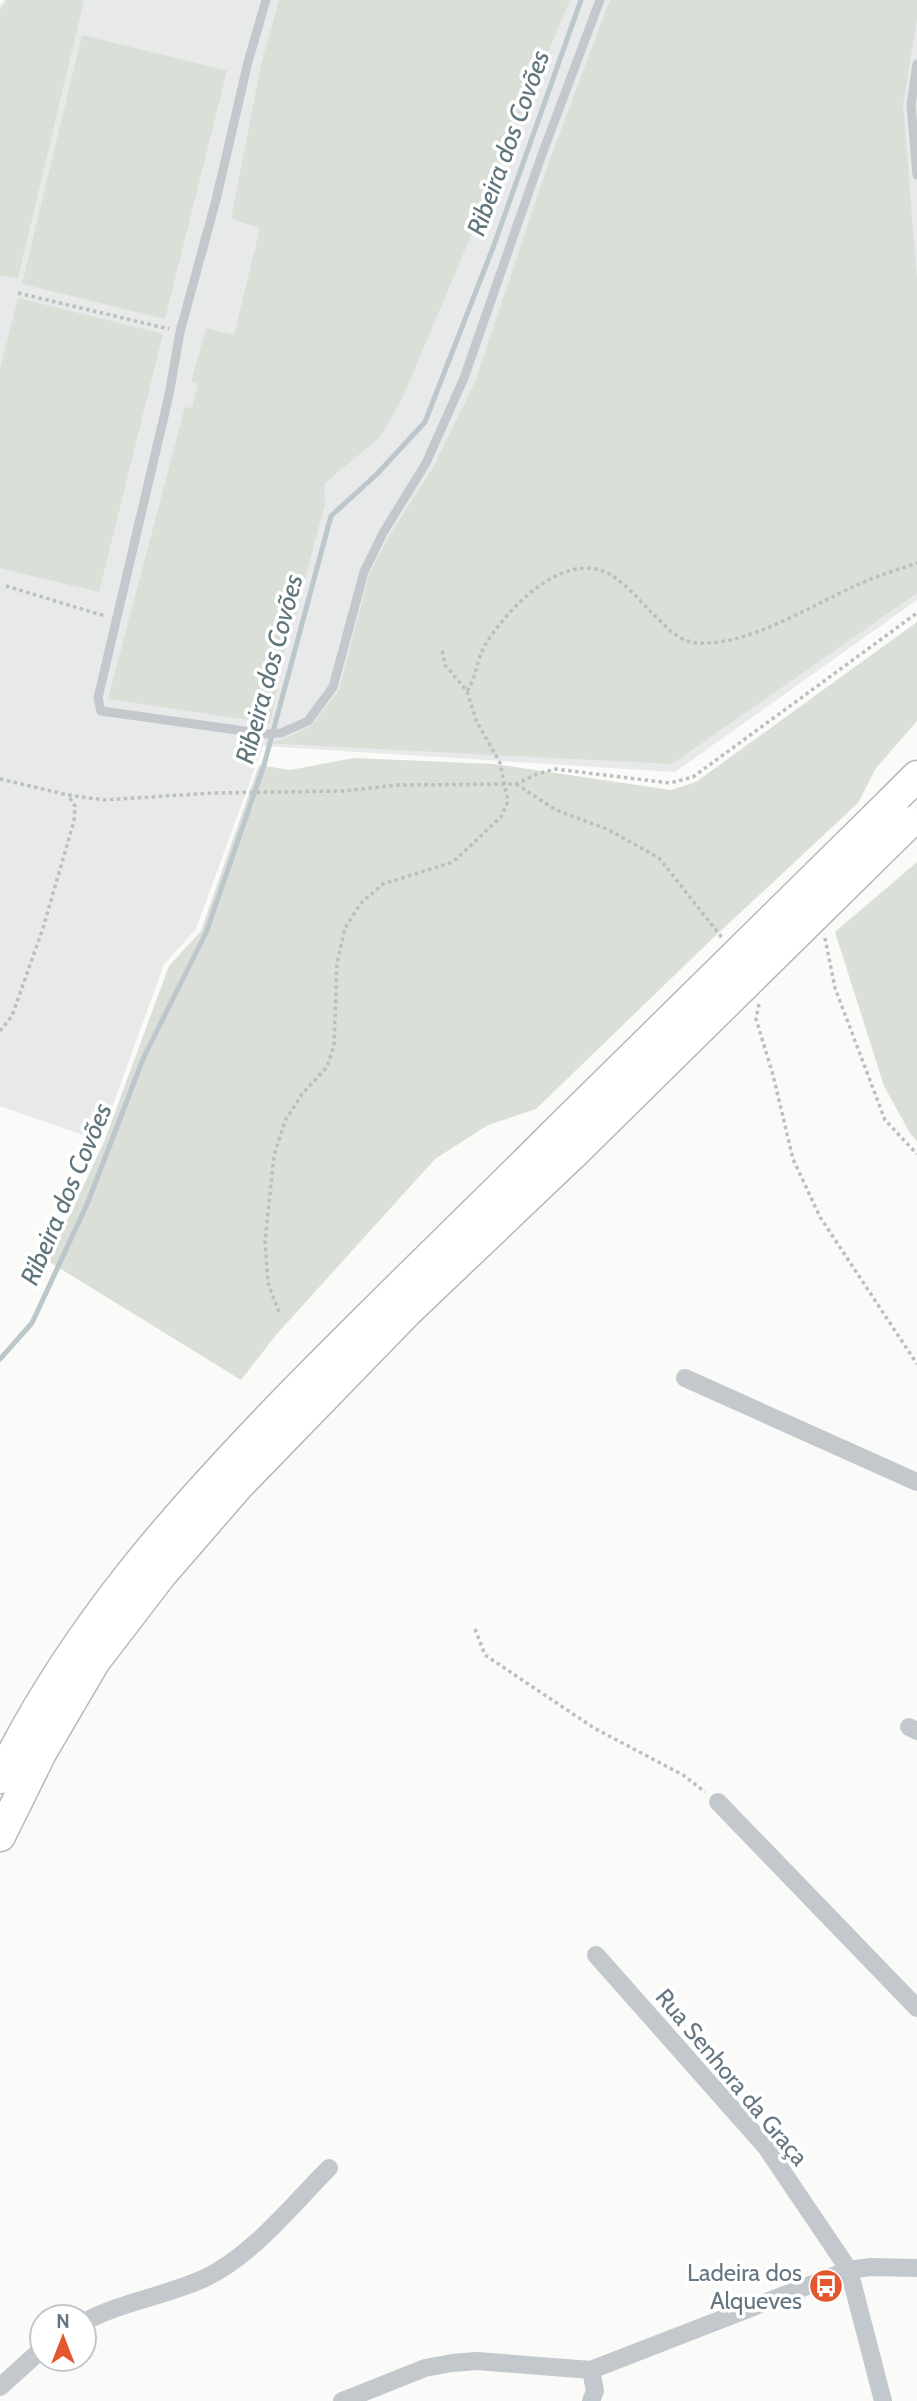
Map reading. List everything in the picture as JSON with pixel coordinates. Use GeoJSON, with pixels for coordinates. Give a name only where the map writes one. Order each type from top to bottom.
{"type":"FeatureCollection","features":[{"type":"Feature","properties":{"kind":"highway"},"geometry":{"type":"LineString","coordinates":[[0,1836],[41,1753],[95,1661],[161,1575],[239,1485],[565,1143],[906,813],[917,776]]}},
{"type":"Feature","properties":{"kind":"highway"},"geometry":{"type":"LineString","coordinates":[[0,1778],[18,1741],[74,1649],[145,1553],[215,1473],[377,1307],[565,1143]]}},
{"type":"Feature","properties":{"kind":"street"},"geometry":{"type":"LineString","coordinates":[[685,1378],[917,1482]]}},
{"type":"Feature","properties":{"kind":"street"},"geometry":{"type":"LineString","coordinates":[[718,1802],[917,2008]]}},
{"type":"Feature","properties":{"kind":"street","name":"Rua Senhora da Graça"},"geometry":{"type":"LineString","coordinates":[[596,1955],[766,2147],[849,2270],[883,2401]]}},
{"type":"Feature","properties":{"kind":"street"},"geometry":{"type":"LineString","coordinates":[[98,2317],[177,2290],[233,2262],[329,2168]]}},
{"type":"Feature","properties":{"kind":"street"},"geometry":{"type":"LineString","coordinates":[[342,2401],[425,2368],[452,2363],[477,2361],[591,2370],[849,2270],[871,2267],[917,2268]]}},
{"type":"Feature","properties":{"kind":"street"},"geometry":{"type":"LineString","coordinates":[[0,2387],[28,2362]]}},
{"type":"Feature","properties":{"kind":"street"},"geometry":{"type":"LineString","coordinates":[[591,2370],[596,2398]]}},
{"type":"Feature","properties":{"kind":"lane"},"geometry":{"type":"LineString","coordinates":[[266,0],[247,62],[216,201],[180,331],[169,395],[98,698],[102,711],[266,734],[281,733],[308,721],[333,687],[364,572],[383,533],[426,463],[464,378],[541,157],[600,0]]}},
{"type":"Feature","properties":{"kind":"lane"},"geometry":{"type":"LineString","coordinates":[[917,64],[911,104],[917,175]]}},
{"type":"Feature","properties":{"kind":"path"},"geometry":{"type":"LineString","coordinates":[[18,293],[180,331]]}},
{"type":"Feature","properties":{"kind":"path"},"geometry":{"type":"LineString","coordinates":[[467,691],[475,679],[482,650],[495,631],[519,603],[544,582],[563,573],[598,569],[613,577],[680,639],[698,643],[755,632],[794,616],[859,583],[917,563]]}},
{"type":"Feature","properties":{"kind":"path"},"geometry":{"type":"LineString","coordinates":[[6,586],[117,620]]}},
{"type":"Feature","properties":{"kind":"path"},"geometry":{"type":"LineString","coordinates":[[0,779],[68,795],[104,800],[344,790],[398,785],[516,784],[555,769],[670,783],[693,777],[917,613]]}},
{"type":"Feature","properties":{"kind":"path"},"geometry":{"type":"LineString","coordinates":[[278,1312],[268,1283],[265,1242],[274,1155],[285,1121],[302,1094],[327,1068],[334,1045],[337,963],[345,928],[361,903],[383,884],[453,862],[501,817],[508,801],[500,763],[476,720],[467,691],[445,665],[442,650]]}},
{"type":"Feature","properties":{"kind":"path"},"geometry":{"type":"LineString","coordinates":[[516,784],[556,810],[607,830],[659,858],[698,904],[729,948]]}},
{"type":"Feature","properties":{"kind":"path"},"geometry":{"type":"LineString","coordinates":[[0,1031],[12,1016],[30,966],[74,821],[75,806],[68,795]]}},
{"type":"Feature","properties":{"kind":"path"},"geometry":{"type":"LineString","coordinates":[[825,938],[835,988],[885,1120],[917,1154]]}},
{"type":"Feature","properties":{"kind":"path"},"geometry":{"type":"LineString","coordinates":[[761,992],[756,1019],[793,1159],[820,1217],[917,1364]]}},
{"type":"Feature","properties":{"kind":"path"},"geometry":{"type":"LineString","coordinates":[[475,1629],[485,1656],[594,1728],[683,1775],[718,1802]]}},
{"type":"Feature","properties":{"kind":"shaded area"},"geometry":{"type":"Polygon","coordinates":[[[4,0],[917,0],[917,600],[675,772],[263,746],[196,929],[164,964],[100,1141],[0,1106],[0,6],[4,0]]]}},
{"type":"Feature","properties":{"kind":"shaded area"},"geometry":{"type":"Polygon","coordinates":[[[7,0],[84,0],[18,278],[0,275],[0,10],[7,0]]]}},
{"type":"Feature","properties":{"kind":"shaded area"},"geometry":{"type":"Polygon","coordinates":[[[279,0],[570,0],[403,397],[380,437],[324,484],[325,503],[287,639],[270,723],[108,699],[185,407],[192,408],[198,384],[191,382],[206,328],[234,335],[260,228],[231,219],[261,65],[279,0]]]}},
{"type":"Feature","properties":{"kind":"shaded area"},"geometry":{"type":"Polygon","coordinates":[[[610,0],[917,0],[917,18],[903,105],[917,279],[917,593],[672,764],[263,743],[282,740],[311,726],[339,690],[369,575],[389,536],[434,466],[475,382],[550,159],[610,0]]]}},
{"type":"Feature","properties":{"kind":"shaded area"},"geometry":{"type":"Polygon","coordinates":[[[82,35],[227,71],[165,319],[22,284],[82,35]]]}},
{"type":"Feature","properties":{"kind":"shaded area"},"geometry":{"type":"Polygon","coordinates":[[[18,298],[163,334],[99,592],[0,568],[0,369],[18,298]]]}},
{"type":"Feature","properties":{"kind":"shaded area"},"geometry":{"type":"Polygon","coordinates":[[[917,622],[917,721],[876,768],[858,803],[536,1109],[488,1125],[435,1159],[276,1335],[241,1380],[48,1261],[104,1142],[169,966],[201,931],[259,765],[290,770],[354,758],[494,764],[671,790],[696,782],[917,622]]]}},
{"type":"Feature","properties":{"kind":"shaded area"},"geometry":{"type":"Polygon","coordinates":[[[917,862],[917,1141],[884,1086],[835,932],[917,862]]]}},
{"type":"Feature","properties":{"kind":"waterway","name":"Ribeira dos Covões"},"geometry":{"type":"LineString","coordinates":[[0,1359],[32,1323],[88,1202],[143,1059],[206,933],[264,765],[331,516],[377,474],[425,422],[494,245],[581,0]]}},
{"type":"Feature","properties":{"kind":"place","name":"Ladeira dos Alqueves"},"geometry":{"type":"Point","coordinates":[826,2286]}}]}
